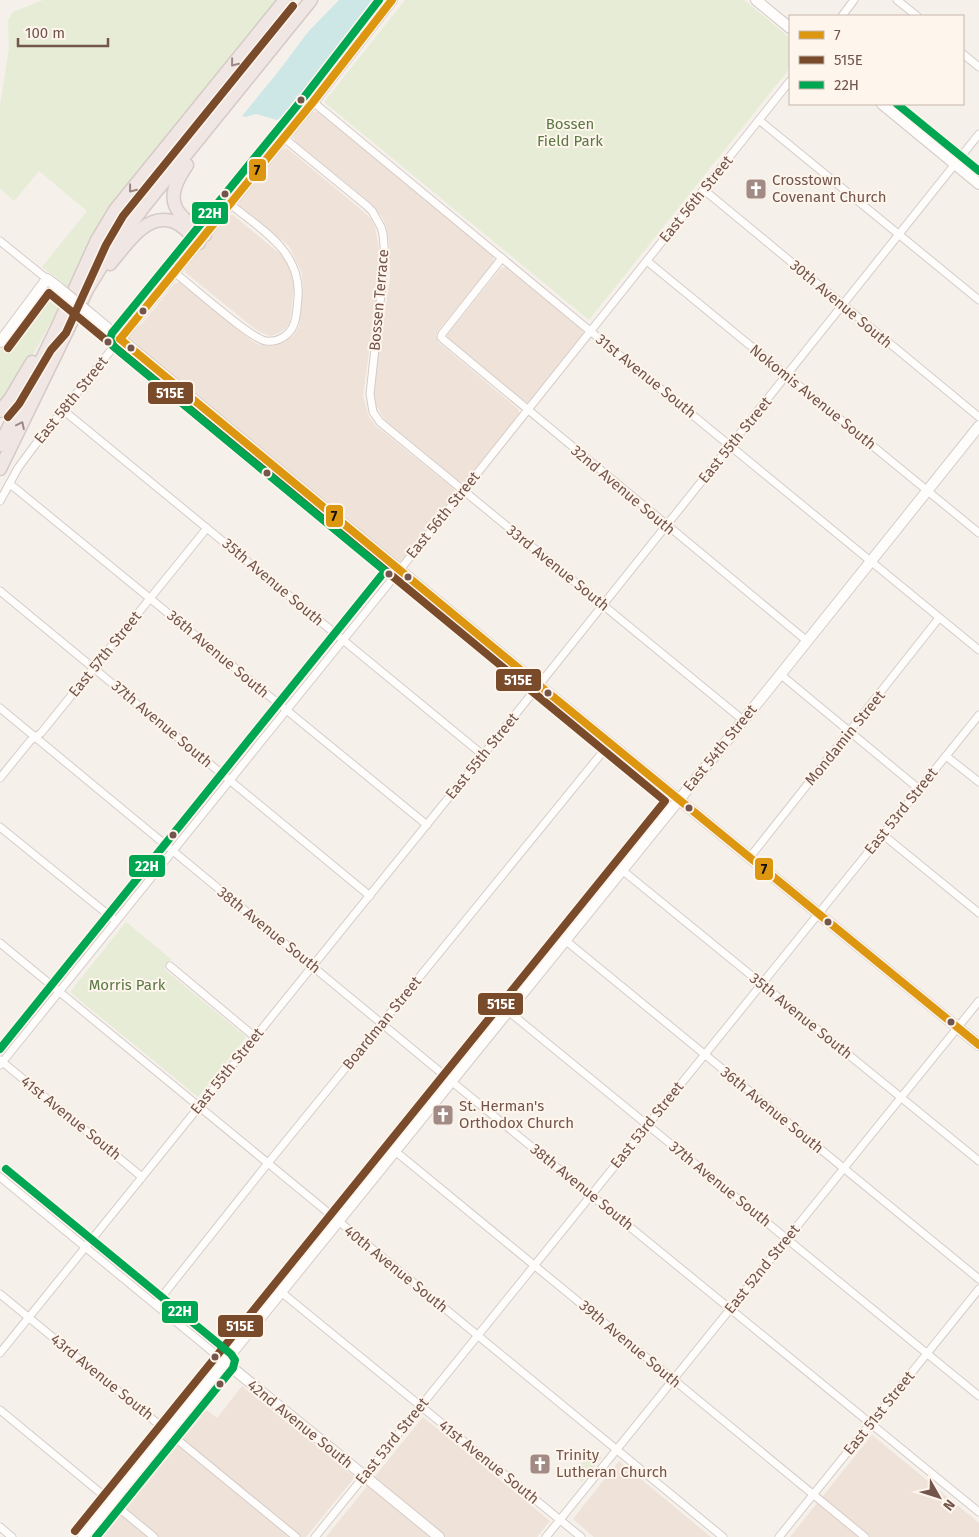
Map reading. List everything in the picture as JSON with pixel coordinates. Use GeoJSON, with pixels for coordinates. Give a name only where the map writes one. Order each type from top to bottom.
{"type":"FeatureCollection","features":[{"type":"Feature","properties":{"kind":"highway"},"geometry":{"type":"LineString","coordinates":[[0,445],[97,240],[115,210],[285,0]]}},
{"type":"Feature","properties":{"kind":"highway"},"geometry":{"type":"LineString","coordinates":[[0,469],[88,288],[112,249],[311,0]]}},
{"type":"Feature","properties":{"kind":"highway"},"geometry":{"type":"LineString","coordinates":[[298,16],[318,0]]}},
{"type":"Feature","properties":{"kind":"highway"},"geometry":{"type":"LineString","coordinates":[[202,239],[178,213],[173,197],[178,178],[237,93]]}},
{"type":"Feature","properties":{"kind":"highway"},"geometry":{"type":"LineString","coordinates":[[88,288],[147,224],[158,220],[172,221],[202,239]]}},
{"type":"Feature","properties":{"kind":"highway"},"geometry":{"type":"LineString","coordinates":[[0,411],[10,399],[43,344],[57,328]]}},
{"type":"Feature","properties":{"kind":"street","name":"East 58th Street"},"geometry":{"type":"LineString","coordinates":[[0,501],[18,468],[35,445],[313,102],[392,0]]}},
{"type":"Feature","properties":{"kind":"street"},"geometry":{"type":"LineString","coordinates":[[756,0],[789,27]]}},
{"type":"Feature","properties":{"kind":"street"},"geometry":{"type":"LineString","coordinates":[[843,15],[854,0]]}},
{"type":"Feature","properties":{"kind":"street"},"geometry":{"type":"LineString","coordinates":[[898,0],[916,15]]}},
{"type":"Feature","properties":{"kind":"street"},"geometry":{"type":"LineString","coordinates":[[964,55],[979,67]]}},
{"type":"Feature","properties":{"kind":"street","name":"East 56th Street"},"geometry":{"type":"LineString","coordinates":[[1,1062],[400,570],[789,82]]}},
{"type":"Feature","properties":{"kind":"street","name":"31st Avenue South"},"geometry":{"type":"LineString","coordinates":[[313,102],[979,650]]}},
{"type":"Feature","properties":{"kind":"street"},"geometry":{"type":"LineString","coordinates":[[883,105],[979,184]]}},
{"type":"Feature","properties":{"kind":"street"},"geometry":{"type":"LineString","coordinates":[[760,120],[979,300]]}},
{"type":"Feature","properties":{"kind":"street","name":"East 55th Street"},"geometry":{"type":"LineString","coordinates":[[0,1353],[370,896],[979,134]]}},
{"type":"Feature","properties":{"kind":"street","name":"Bossen Terrace"},"geometry":{"type":"LineString","coordinates":[[284,138],[367,206],[381,227],[385,249],[385,267],[370,394],[375,415]]}},
{"type":"Feature","properties":{"kind":"street","name":"30th Avenue South"},"geometry":{"type":"LineString","coordinates":[[704,190],[979,417]]}},
{"type":"Feature","properties":{"kind":"street"},"geometry":{"type":"LineString","coordinates":[[175,273],[250,333],[265,341],[281,339],[293,328],[299,288],[293,264],[278,244],[230,204]]}},
{"type":"Feature","properties":{"kind":"street"},"geometry":{"type":"LineString","coordinates":[[0,241],[979,1045]]}},
{"type":"Feature","properties":{"kind":"street","name":"32nd Avenue South"},"geometry":{"type":"LineString","coordinates":[[502,258],[442,333],[441,337],[666,526],[807,641]]}},
{"type":"Feature","properties":{"kind":"street","name":"Nokomis Avenue South"},"geometry":{"type":"LineString","coordinates":[[647,261],[979,533]]}},
{"type":"Feature","properties":{"kind":"street"},"geometry":{"type":"LineString","coordinates":[[0,342],[47,278]]}},
{"type":"Feature","properties":{"kind":"street","name":"35th Avenue South"},"geometry":{"type":"LineString","coordinates":[[63,410],[483,755]]}},
{"type":"Feature","properties":{"kind":"street","name":"33rd Avenue South"},"geometry":{"type":"LineString","coordinates":[[375,415],[380,422],[743,720]]}},
{"type":"Feature","properties":{"kind":"street","name":"East 54th Street"},"geometry":{"type":"LineString","coordinates":[[83,1537],[979,426]]}},
{"type":"Feature","properties":{"kind":"street","name":"36th Avenue South"},"geometry":{"type":"LineString","coordinates":[[8,484],[151,598],[286,711],[427,825]]}},
{"type":"Feature","properties":{"kind":"street","name":"East 57th Street"},"geometry":{"type":"LineString","coordinates":[[0,778],[30,741],[41,733],[208,528]]}},
{"type":"Feature","properties":{"kind":"street","name":"37th Avenue South"},"geometry":{"type":"LineString","coordinates":[[0,591],[370,896]]}},
{"type":"Feature","properties":{"kind":"street","name":"Mondamin Street"},"geometry":{"type":"LineString","coordinates":[[750,857],[939,618]]}},
{"type":"Feature","properties":{"kind":"street"},"geometry":{"type":"LineString","coordinates":[[780,674],[919,789]]}},
{"type":"Feature","properties":{"kind":"street","name":"38th Avenue South"},"geometry":{"type":"LineString","coordinates":[[0,708],[451,1081],[979,1512]]}},
{"type":"Feature","properties":{"kind":"street","name":"East 53rd Street"},"geometry":{"type":"LineString","coordinates":[[315,1537],[590,1194],[705,1055],[979,715]]}},
{"type":"Feature","properties":{"kind":"street","name":"Boardman Street"},"geometry":{"type":"LineString","coordinates":[[156,1304],[610,743]]}},
{"type":"Feature","properties":{"kind":"street"},"geometry":{"type":"LineString","coordinates":[[946,756],[979,782]]}},
{"type":"Feature","properties":{"kind":"street"},"geometry":{"type":"LineString","coordinates":[[0,827],[116,921]]}},
{"type":"Feature","properties":{"kind":"street"},"geometry":{"type":"LineString","coordinates":[[882,834],[979,913]]}},
{"type":"Feature","properties":{"kind":"street","name":"35th Avenue South"},"geometry":{"type":"LineString","coordinates":[[622,870],[979,1162]]}},
{"type":"Feature","properties":{"kind":"street","name":"36th Avenue South"},"geometry":{"type":"LineString","coordinates":[[565,940],[979,1279]]}},
{"type":"Feature","properties":{"kind":"street","name":"40th Avenue South"},"geometry":{"type":"LineString","coordinates":[[0,943],[723,1537]]}},
{"type":"Feature","properties":{"kind":"street"},"geometry":{"type":"LineString","coordinates":[[170,966],[255,1036]]}},
{"type":"Feature","properties":{"kind":"street","name":"East 52nd Street"},"geometry":{"type":"LineString","coordinates":[[546,1537],[979,1001]]}},
{"type":"Feature","properties":{"kind":"street","name":"37th Avenue South"},"geometry":{"type":"LineString","coordinates":[[508,1011],[979,1396]]}},
{"type":"Feature","properties":{"kind":"street","name":"41st Avenue South"},"geometry":{"type":"LineString","coordinates":[[1,1062],[142,1177]]}},
{"type":"Feature","properties":{"kind":"street","name":"39th Avenue South"},"geometry":{"type":"LineString","coordinates":[[395,1151],[865,1537]]}},
{"type":"Feature","properties":{"kind":"street","name":"42nd Avenue South"},"geometry":{"type":"LineString","coordinates":[[0,1177],[439,1537]]}},
{"type":"Feature","properties":{"kind":"street","name":"East 51st Street"},"geometry":{"type":"LineString","coordinates":[[778,1537],[979,1289]]}},
{"type":"Feature","properties":{"kind":"street","name":"41st Avenue South"},"geometry":{"type":"LineString","coordinates":[[281,1292],[581,1537]]}},
{"type":"Feature","properties":{"kind":"street","name":"43rd Avenue South"},"geometry":{"type":"LineString","coordinates":[[0,1294],[296,1537]]}},
{"type":"Feature","properties":{"kind":"street"},"geometry":{"type":"LineString","coordinates":[[0,1410],[154,1537]]}},
{"type":"Feature","properties":{"kind":"street"},"geometry":{"type":"LineString","coordinates":[[0,1527],[12,1537]]}},
{"type":"Feature","properties":{"kind":"shaded area"},"geometry":{"type":"Polygon","coordinates":[[[312,112],[318,112],[493,255],[494,262],[436,335],[438,342],[518,409],[520,414],[465,481],[460,482],[385,420],[375,404],[373,390],[390,279],[390,250],[386,226],[382,217],[371,203],[295,141],[293,136],[312,112]]]}},
{"type":"Feature","properties":{"kind":"shaded area"},"geometry":{"type":"Polygon","coordinates":[[[287,148],[364,212],[371,219],[375,227],[380,271],[363,396],[369,417],[376,426],[454,489],[455,494],[409,550],[401,564],[398,564],[128,340],[130,333],[142,324],[174,284],[179,282],[257,344],[275,346],[285,342],[294,335],[299,326],[303,287],[302,273],[289,246],[240,207],[239,202],[282,150],[287,148]]]}},
{"type":"Feature","properties":{"kind":"shaded area"},"geometry":{"type":"Polygon","coordinates":[[[233,215],[279,253],[286,261],[291,272],[294,286],[290,322],[279,333],[270,336],[255,329],[186,273],[185,269],[228,216],[233,215]]]}},
{"type":"Feature","properties":{"kind":"shaded area"},"geometry":{"type":"Polygon","coordinates":[[[506,267],[582,329],[584,335],[529,402],[524,403],[447,339],[447,335],[501,268],[506,267]]]}},
{"type":"Feature","properties":{"kind":"shaded area"},"geometry":{"type":"Polygon","coordinates":[[[242,1386],[355,1477],[306,1537],[93,1537],[200,1405],[217,1418],[242,1386]]]}},
{"type":"Feature","properties":{"kind":"shaded area"},"geometry":{"type":"Polygon","coordinates":[[[423,1417],[550,1521],[537,1537],[326,1537],[423,1417]]]}},
{"type":"Feature","properties":{"kind":"shaded area"},"geometry":{"type":"Polygon","coordinates":[[[872,1435],[979,1523],[979,1537],[790,1537],[872,1435]]]}},
{"type":"Feature","properties":{"kind":"shaded area"},"geometry":{"type":"Polygon","coordinates":[[[619,1461],[711,1537],[594,1537],[573,1519],[619,1461]]]}},
{"type":"Feature","properties":{"kind":"green space"},"geometry":{"type":"Polygon","coordinates":[[[43,0],[277,0],[167,138],[62,303],[10,395],[0,407],[0,351],[41,295],[45,292],[59,298],[67,286],[42,267],[87,211],[39,171],[14,201],[0,188],[0,105],[9,49],[8,20],[13,12],[43,0]]]}},
{"type":"Feature","properties":{"kind":"green space","name":"Bossen Field Park"},"geometry":{"type":"Polygon","coordinates":[[[405,0],[744,0],[789,37],[789,69],[589,320],[324,102],[405,0]]]}},
{"type":"Feature","properties":{"kind":"green space","name":"Morris Park"},"geometry":{"type":"Polygon","coordinates":[[[126,922],[171,959],[164,969],[246,1037],[198,1097],[70,992],[126,922]]]}},
{"type":"Feature","properties":{"kind":"green space"},"geometry":{"type":"Polygon","coordinates":[[[591,1456],[602,1457],[581,1483],[579,1467],[583,1461],[591,1456]]]}},
{"type":"Feature","properties":{"kind":"water"},"geometry":{"type":"Polygon","coordinates":[[[339,0],[376,0],[326,66],[295,100],[288,111],[277,120],[256,114],[246,117],[242,116],[308,32],[339,0]]]}},
{"type":"Feature","properties":{"kind":"transit line","name":"22H"},"geometry":{"type":"LineString","coordinates":[[0,1049],[385,571],[114,347],[110,339],[112,333],[305,96],[379,0]]}},
{"type":"Feature","properties":{"kind":"transit line","name":"7"},"geometry":{"type":"LineString","coordinates":[[120,339],[313,102],[392,0]]}},
{"type":"Feature","properties":{"kind":"transit line","name":"515E"},"geometry":{"type":"LineString","coordinates":[[8,417],[19,404],[51,350],[66,333],[106,245],[123,216],[293,6]]}},
{"type":"Feature","properties":{"kind":"transit line","name":"22H"},"geometry":{"type":"LineString","coordinates":[[898,105],[979,171]]}},
{"type":"Feature","properties":{"kind":"transit line","name":"515E"},"geometry":{"type":"LineString","coordinates":[[8,348],[49,293],[665,801],[75,1531]]}},
{"type":"Feature","properties":{"kind":"transit line","name":"7"},"geometry":{"type":"LineString","coordinates":[[120,339],[979,1045]]}},
{"type":"Feature","properties":{"kind":"transit line","name":"22H"},"geometry":{"type":"LineString","coordinates":[[6,1169],[231,1354],[235,1360],[233,1368],[96,1537]]}},
{"type":"Feature","properties":{"kind":"place","name":"Crosstown Covenant Church"},"geometry":{"type":"Point","coordinates":[756,189]}},
{"type":"Feature","properties":{"kind":"place","name":"St. Herman's Orthodox Church"},"geometry":{"type":"Point","coordinates":[443,1115]}},
{"type":"Feature","properties":{"kind":"place","name":"Trinity Lutheran Church"},"geometry":{"type":"Point","coordinates":[540,1464]}}]}
